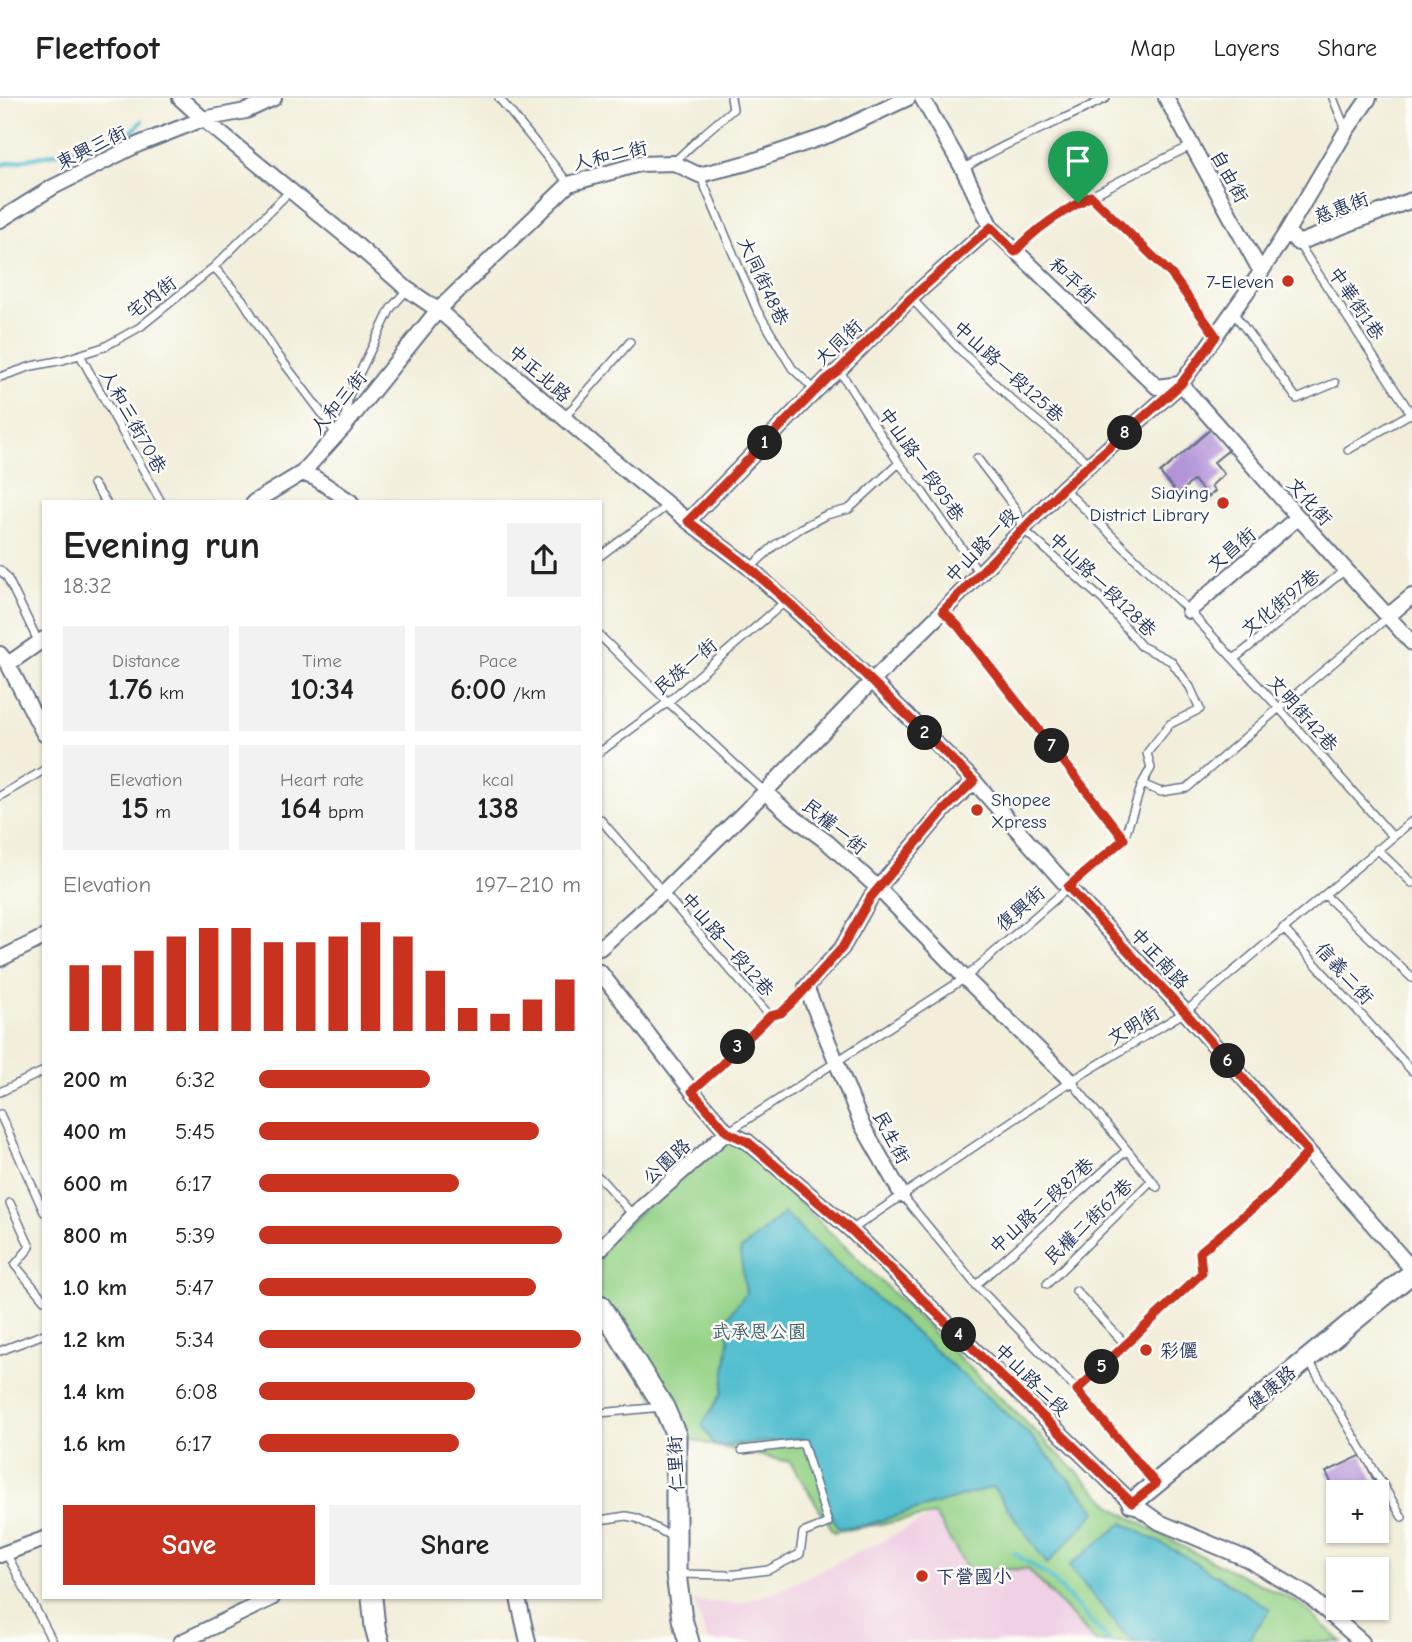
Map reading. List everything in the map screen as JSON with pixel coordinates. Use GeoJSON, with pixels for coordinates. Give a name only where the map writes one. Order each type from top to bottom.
{"type":"FeatureCollection","features":[{"type":"Feature","properties":{"kind":"street","name":"中正北路"},"geometry":{"type":"LineString","coordinates":[[180,98],[407,289],[438,310],[668,505],[750,568],[872,681]]}},
{"type":"Feature","properties":{"kind":"street","name":"東興三街"},"geometry":{"type":"LineString","coordinates":[[0,220],[53,187],[139,144],[203,119],[246,111],[274,98]]}},
{"type":"Feature","properties":{"kind":"street"},"geometry":{"type":"LineString","coordinates":[[699,175],[747,163],[829,135],[908,98]]}},
{"type":"Feature","properties":{"kind":"street","name":"和平街"},"geometry":{"type":"LineString","coordinates":[[922,98],[963,169],[991,227],[1157,387],[1181,384]]}},
{"type":"Feature","properties":{"kind":"street","name":"自由街"},"geometry":{"type":"LineString","coordinates":[[1166,98],[1261,272]]}},
{"type":"Feature","properties":{"kind":"street","name":"中山路一段"},"geometry":{"type":"LineString","coordinates":[[602,946],[765,792],[1063,488],[1181,384],[1261,272],[1346,131],[1369,98]]}},
{"type":"Feature","properties":{"kind":"street","name":"人和二街"},"geometry":{"type":"LineString","coordinates":[[438,310],[569,184],[639,164],[674,163],[699,175]]}},
{"type":"Feature","properties":{"kind":"street","name":"慈惠街"},"geometry":{"type":"LineString","coordinates":[[1287,231],[1298,243],[1412,200]]}},
{"type":"Feature","properties":{"kind":"street","name":"大同街"},"geometry":{"type":"LineString","coordinates":[[688,521],[827,379],[911,298],[991,227]]}},
{"type":"Feature","properties":{"kind":"street","name":"人和三街"},"geometry":{"type":"LineString","coordinates":[[257,500],[302,473],[339,432],[438,310]]}},
{"type":"Feature","properties":{"kind":"street","name":"文化街"},"geometry":{"type":"LineString","coordinates":[[1181,384],[1412,643]]}},
{"type":"Feature","properties":{"kind":"street"},"geometry":{"type":"LineString","coordinates":[[302,473],[315,478],[348,500]]}},
{"type":"Feature","properties":{"kind":"street","name":"文昌街"},"geometry":{"type":"LineString","coordinates":[[1189,611],[1298,517]]}},
{"type":"Feature","properties":{"kind":"street"},"geometry":{"type":"LineString","coordinates":[[1388,616],[1412,596]]}},
{"type":"Feature","properties":{"kind":"street"},"geometry":{"type":"LineString","coordinates":[[41,641],[3,662],[42,730]]}},
{"type":"Feature","properties":{"kind":"street","name":"中正南路"},"geometry":{"type":"LineString","coordinates":[[872,681],[974,781],[1185,1012],[1412,1271]]}},
{"type":"Feature","properties":{"kind":"street"},"geometry":{"type":"LineString","coordinates":[[806,987],[842,948],[878,888],[944,810],[974,781]]}},
{"type":"Feature","properties":{"kind":"street","name":"民權一街"},"geometry":{"type":"LineString","coordinates":[[765,792],[878,888],[965,978],[1072,1081]]}},
{"type":"Feature","properties":{"kind":"street"},"geometry":{"type":"LineString","coordinates":[[0,959],[42,942]]}},
{"type":"Feature","properties":{"kind":"street","name":"中山路二段"},"geometry":{"type":"LineString","coordinates":[[602,975],[727,1132],[748,1142],[851,1230],[1132,1503],[1159,1522],[1247,1559],[1309,1596],[1362,1642]]}},
{"type":"Feature","properties":{"kind":"street","name":"民生街"},"geometry":{"type":"LineString","coordinates":[[806,987],[862,1125],[902,1195]]}},
{"type":"Feature","properties":{"kind":"street","name":"公園路"},"geometry":{"type":"LineString","coordinates":[[602,1247],[633,1215],[727,1132]]}},
{"type":"Feature","properties":{"kind":"street","name":"健康路"},"geometry":{"type":"LineString","coordinates":[[1132,1503],[1412,1271]]}},
{"type":"Feature","properties":{"kind":"street","name":"仁里街"},"geometry":{"type":"LineString","coordinates":[[602,1309],[664,1407],[676,1435],[677,1574],[682,1619],[689,1642]]}},
{"type":"Feature","properties":{"kind":"street"},"geometry":{"type":"LineString","coordinates":[[3,1554],[42,1540]]}},
{"type":"Feature","properties":{"kind":"street"},"geometry":{"type":"LineString","coordinates":[[181,1642],[270,1599]]}},
{"type":"Feature","properties":{"kind":"street"},"geometry":{"type":"LineString","coordinates":[[372,1599],[374,1627],[379,1642]]}},
{"type":"Feature","properties":{"kind":"street"},"geometry":{"type":"LineString","coordinates":[[518,1599],[528,1642]]}},
{"type":"Feature","properties":{"kind":"lane"},"geometry":{"type":"LineString","coordinates":[[499,98],[569,184]]}},
{"type":"Feature","properties":{"kind":"lane"},"geometry":{"type":"LineString","coordinates":[[674,163],[733,109],[731,98]]}},
{"type":"Feature","properties":{"kind":"lane"},"geometry":{"type":"LineString","coordinates":[[963,169],[988,153],[1106,98]]}},
{"type":"Feature","properties":{"kind":"lane"},"geometry":{"type":"LineString","coordinates":[[1333,98],[1346,131]]}},
{"type":"Feature","properties":{"kind":"lane"},"geometry":{"type":"LineString","coordinates":[[1015,252],[1024,241],[1046,224],[1091,196],[1116,181],[1191,146]]}},
{"type":"Feature","properties":{"kind":"lane","name":"大同街48巷"},"geometry":{"type":"LineString","coordinates":[[699,175],[757,310],[792,368],[816,391]]}},
{"type":"Feature","properties":{"kind":"lane","name":"宅內街"},"geometry":{"type":"LineString","coordinates":[[0,377],[104,347],[140,327],[214,267],[290,191]]}},
{"type":"Feature","properties":{"kind":"lane"},"geometry":{"type":"LineString","coordinates":[[1091,196],[1172,275],[1216,336]]}},
{"type":"Feature","properties":{"kind":"lane","name":"中華街1巷"},"geometry":{"type":"LineString","coordinates":[[1298,243],[1412,414]]}},
{"type":"Feature","properties":{"kind":"lane"},"geometry":{"type":"LineString","coordinates":[[214,267],[242,299],[275,351],[339,432]]}},
{"type":"Feature","properties":{"kind":"lane"},"geometry":{"type":"LineString","coordinates":[[339,432],[349,394],[391,308],[407,289]]}},
{"type":"Feature","properties":{"kind":"lane","name":"中山路一段125巷"},"geometry":{"type":"LineString","coordinates":[[911,298],[1013,401],[1090,464]]}},
{"type":"Feature","properties":{"kind":"lane"},"geometry":{"type":"LineString","coordinates":[[1233,312],[1297,399],[1335,383]]}},
{"type":"Feature","properties":{"kind":"lane"},"geometry":{"type":"LineString","coordinates":[[564,418],[630,342]]}},
{"type":"Feature","properties":{"kind":"lane","name":"人和三街70巷"},"geometry":{"type":"LineString","coordinates":[[80,355],[160,500]]}},
{"type":"Feature","properties":{"kind":"lane","name":"中山路一段95巷"},"geometry":{"type":"LineString","coordinates":[[839,370],[899,463],[980,574]]}},
{"type":"Feature","properties":{"kind":"lane"},"geometry":{"type":"LineString","coordinates":[[1348,450],[1412,414]]}},
{"type":"Feature","properties":{"kind":"lane"},"geometry":{"type":"LineString","coordinates":[[977,458],[1015,508],[1023,529]]}},
{"type":"Feature","properties":{"kind":"lane"},"geometry":{"type":"LineString","coordinates":[[750,568],[775,545],[802,528],[826,515],[849,509],[899,463]]}},
{"type":"Feature","properties":{"kind":"lane"},"geometry":{"type":"LineString","coordinates":[[93,484],[105,500]]}},
{"type":"Feature","properties":{"kind":"lane","name":"文明街42巷"},"geometry":{"type":"LineString","coordinates":[[1063,488],[1189,611],[1393,837]]}},
{"type":"Feature","properties":{"kind":"lane"},"geometry":{"type":"LineString","coordinates":[[602,554],[668,505]]}},
{"type":"Feature","properties":{"kind":"lane","name":"中山路一段128巷"},"geometry":{"type":"LineString","coordinates":[[1023,529],[1104,601],[1141,646],[1171,661],[1190,687],[1200,709],[1170,724],[1147,753],[1151,768],[1142,784]]}},
{"type":"Feature","properties":{"kind":"lane"},"geometry":{"type":"LineString","coordinates":[[0,569],[7,577],[19,605],[41,641]]}},
{"type":"Feature","properties":{"kind":"lane","name":"文化街97巷"},"geometry":{"type":"LineString","coordinates":[[1234,659],[1346,569]]}},
{"type":"Feature","properties":{"kind":"lane","name":"民族一街"},"geometry":{"type":"LineString","coordinates":[[602,751],[668,702],[786,601]]}},
{"type":"Feature","properties":{"kind":"lane"},"geometry":{"type":"LineString","coordinates":[[943,611],[958,626],[1124,839]]}},
{"type":"Feature","properties":{"kind":"lane"},"geometry":{"type":"LineString","coordinates":[[1124,839],[1142,784],[1161,792],[1188,788],[1388,616]]}},
{"type":"Feature","properties":{"kind":"lane","name":"民權一街"},"geometry":{"type":"LineString","coordinates":[[602,638],[765,792]]}},
{"type":"Feature","properties":{"kind":"lane"},"geometry":{"type":"LineString","coordinates":[[0,796],[42,771]]}},
{"type":"Feature","properties":{"kind":"lane","name":"中山路一段12巷"},"geometry":{"type":"LineString","coordinates":[[602,821],[770,1016]]}},
{"type":"Feature","properties":{"kind":"lane","name":"文明街"},"geometry":{"type":"LineString","coordinates":[[851,1230],[1072,1081],[1185,1012],[1412,821]]}},
{"type":"Feature","properties":{"kind":"lane","name":"復興街"},"geometry":{"type":"LineString","coordinates":[[727,1132],[965,978],[1124,839]]}},
{"type":"Feature","properties":{"kind":"lane"},"geometry":{"type":"LineString","coordinates":[[1377,849],[1412,883]]}},
{"type":"Feature","properties":{"kind":"lane"},"geometry":{"type":"LineString","coordinates":[[1325,895],[1412,978]]}},
{"type":"Feature","properties":{"kind":"lane","name":"信義二街"},"geometry":{"type":"LineString","coordinates":[[1283,928],[1412,1071]]}},
{"type":"Feature","properties":{"kind":"lane"},"geometry":{"type":"LineString","coordinates":[[692,1091],[770,1016],[781,1013],[806,987]]}},
{"type":"Feature","properties":{"kind":"lane"},"geometry":{"type":"LineString","coordinates":[[0,1092],[42,1072]]}},
{"type":"Feature","properties":{"kind":"lane"},"geometry":{"type":"LineString","coordinates":[[1072,1081],[1127,1150]]}},
{"type":"Feature","properties":{"kind":"lane"},"geometry":{"type":"LineString","coordinates":[[0,1114],[42,1208]]}},
{"type":"Feature","properties":{"kind":"lane","name":"民權二街67巷"},"geometry":{"type":"LineString","coordinates":[[1047,1284],[1155,1184],[1127,1150]]}},
{"type":"Feature","properties":{"kind":"lane","name":"中山路二段87巷"},"geometry":{"type":"LineString","coordinates":[[976,1285],[1127,1150]]}},
{"type":"Feature","properties":{"kind":"lane"},"geometry":{"type":"LineString","coordinates":[[1077,1390],[1202,1273],[1200,1252],[1272,1192],[1308,1152]]}},
{"type":"Feature","properties":{"kind":"lane"},"geometry":{"type":"LineString","coordinates":[[602,1180],[633,1215]]}},
{"type":"Feature","properties":{"kind":"lane","name":"民生街"},"geometry":{"type":"LineString","coordinates":[[902,1195],[976,1285],[1077,1390],[1156,1484]]}},
{"type":"Feature","properties":{"kind":"lane"},"geometry":{"type":"LineString","coordinates":[[10,1203],[30,1247],[15,1265],[42,1298]]}},
{"type":"Feature","properties":{"kind":"lane"},"geometry":{"type":"LineString","coordinates":[[1076,1291],[1125,1344]]}},
{"type":"Feature","properties":{"kind":"lane"},"geometry":{"type":"LineString","coordinates":[[0,1351],[42,1335]]}},
{"type":"Feature","properties":{"kind":"lane"},"geometry":{"type":"LineString","coordinates":[[1307,1358],[1402,1517]]}},
{"type":"Feature","properties":{"kind":"lane"},"geometry":{"type":"LineString","coordinates":[[602,1413],[664,1407]]}},
{"type":"Feature","properties":{"kind":"lane"},"geometry":{"type":"LineString","coordinates":[[677,1574],[729,1575],[768,1570],[800,1554],[803,1532],[828,1523],[803,1443],[741,1450]]}},
{"type":"Feature","properties":{"kind":"lane"},"geometry":{"type":"LineString","coordinates":[[602,1520],[626,1516],[636,1518],[676,1539]]}},
{"type":"Feature","properties":{"kind":"lane"},"geometry":{"type":"LineString","coordinates":[[3,1554],[53,1642]]}},
{"type":"Feature","properties":{"kind":"shaded area","name":"下營國小"},"geometry":{"type":"Polygon","coordinates":[[[935,1515],[968,1570],[1028,1569],[1096,1642],[708,1642],[694,1601],[737,1604],[776,1592],[935,1515]]]}},
{"type":"Feature","properties":{"kind":"green space","name":"武承恩公園"},"geometry":{"type":"Polygon","coordinates":[[[727,1132],[1114,1508],[1183,1547],[1299,1603],[1342,1642],[1096,1642],[1028,1569],[968,1570],[935,1515],[834,1532],[790,1462],[676,1435],[602,1308],[602,1247],[727,1132]]]}},
{"type":"Feature","properties":{"kind":"water"},"geometry":{"type":"Polygon","coordinates":[[[784,1213],[1030,1435],[1097,1511],[1047,1564],[993,1487],[866,1525],[838,1528],[822,1494],[816,1457],[803,1439],[715,1446],[702,1425],[722,1393],[729,1341],[725,1320],[746,1293],[740,1251],[784,1213]]]}},
{"type":"Feature","properties":{"kind":"water"},"geometry":{"type":"Polygon","coordinates":[[[1123,1523],[1178,1552],[1270,1609],[1247,1642],[1136,1642],[1121,1630],[1069,1566],[1123,1523]]]}},
{"type":"Feature","properties":{"kind":"building"},"geometry":{"type":"Polygon","coordinates":[[[1212,428],[1230,449],[1214,462],[1224,474],[1211,486],[1215,491],[1208,497],[1194,480],[1178,494],[1160,473],[1212,428]]]}},
{"type":"Feature","properties":{"kind":"building"},"geometry":{"type":"Polygon","coordinates":[[[1362,1455],[1374,1480],[1330,1480],[1326,1472],[1362,1455]]]}},
{"type":"Feature","properties":{"kind":"waterway"},"geometry":{"type":"LineString","coordinates":[[0,165],[71,150],[132,132],[142,121]]}},
{"type":"Feature","properties":{"kind":"waterway"},"geometry":{"type":"LineString","coordinates":[[1014,1553],[1050,1577],[1110,1642]]}},
{"type":"Feature","properties":{"kind":"place","name":"7-Eleven"},"geometry":{"type":"Point","coordinates":[1288,281]}},
{"type":"Feature","properties":{"kind":"place","name":"Siaying District Library"},"geometry":{"type":"Point","coordinates":[1223,503]}},
{"type":"Feature","properties":{"kind":"place","name":"Shopee Xpress"},"geometry":{"type":"Point","coordinates":[977,810]}},
{"type":"Feature","properties":{"kind":"place","name":"彩儷"},"geometry":{"type":"Point","coordinates":[1146,1350]}},
{"type":"Feature","properties":{"kind":"place","name":"下營國小"},"geometry":{"type":"Point","coordinates":[922,1576]}},
{"type":"Feature","properties":{"kind":"route"},"geometry":{"type":"LineString","coordinates":[[1091,196],[1172,275],[1216,336],[1181,384],[1063,488],[943,611],[958,626],[1124,839],[1068,887],[1185,1012],[1308,1152],[1272,1192],[1200,1252],[1202,1273],[1077,1390],[1156,1484],[1132,1503],[851,1230],[748,1142],[727,1132],[692,1091],[770,1016],[781,1013],[827,966],[842,948],[871,897],[944,810],[974,781],[872,681],[750,568],[688,521],[827,379],[911,298],[991,227],[1015,252],[1024,241],[1078,203],[1091,196]]}}]}
